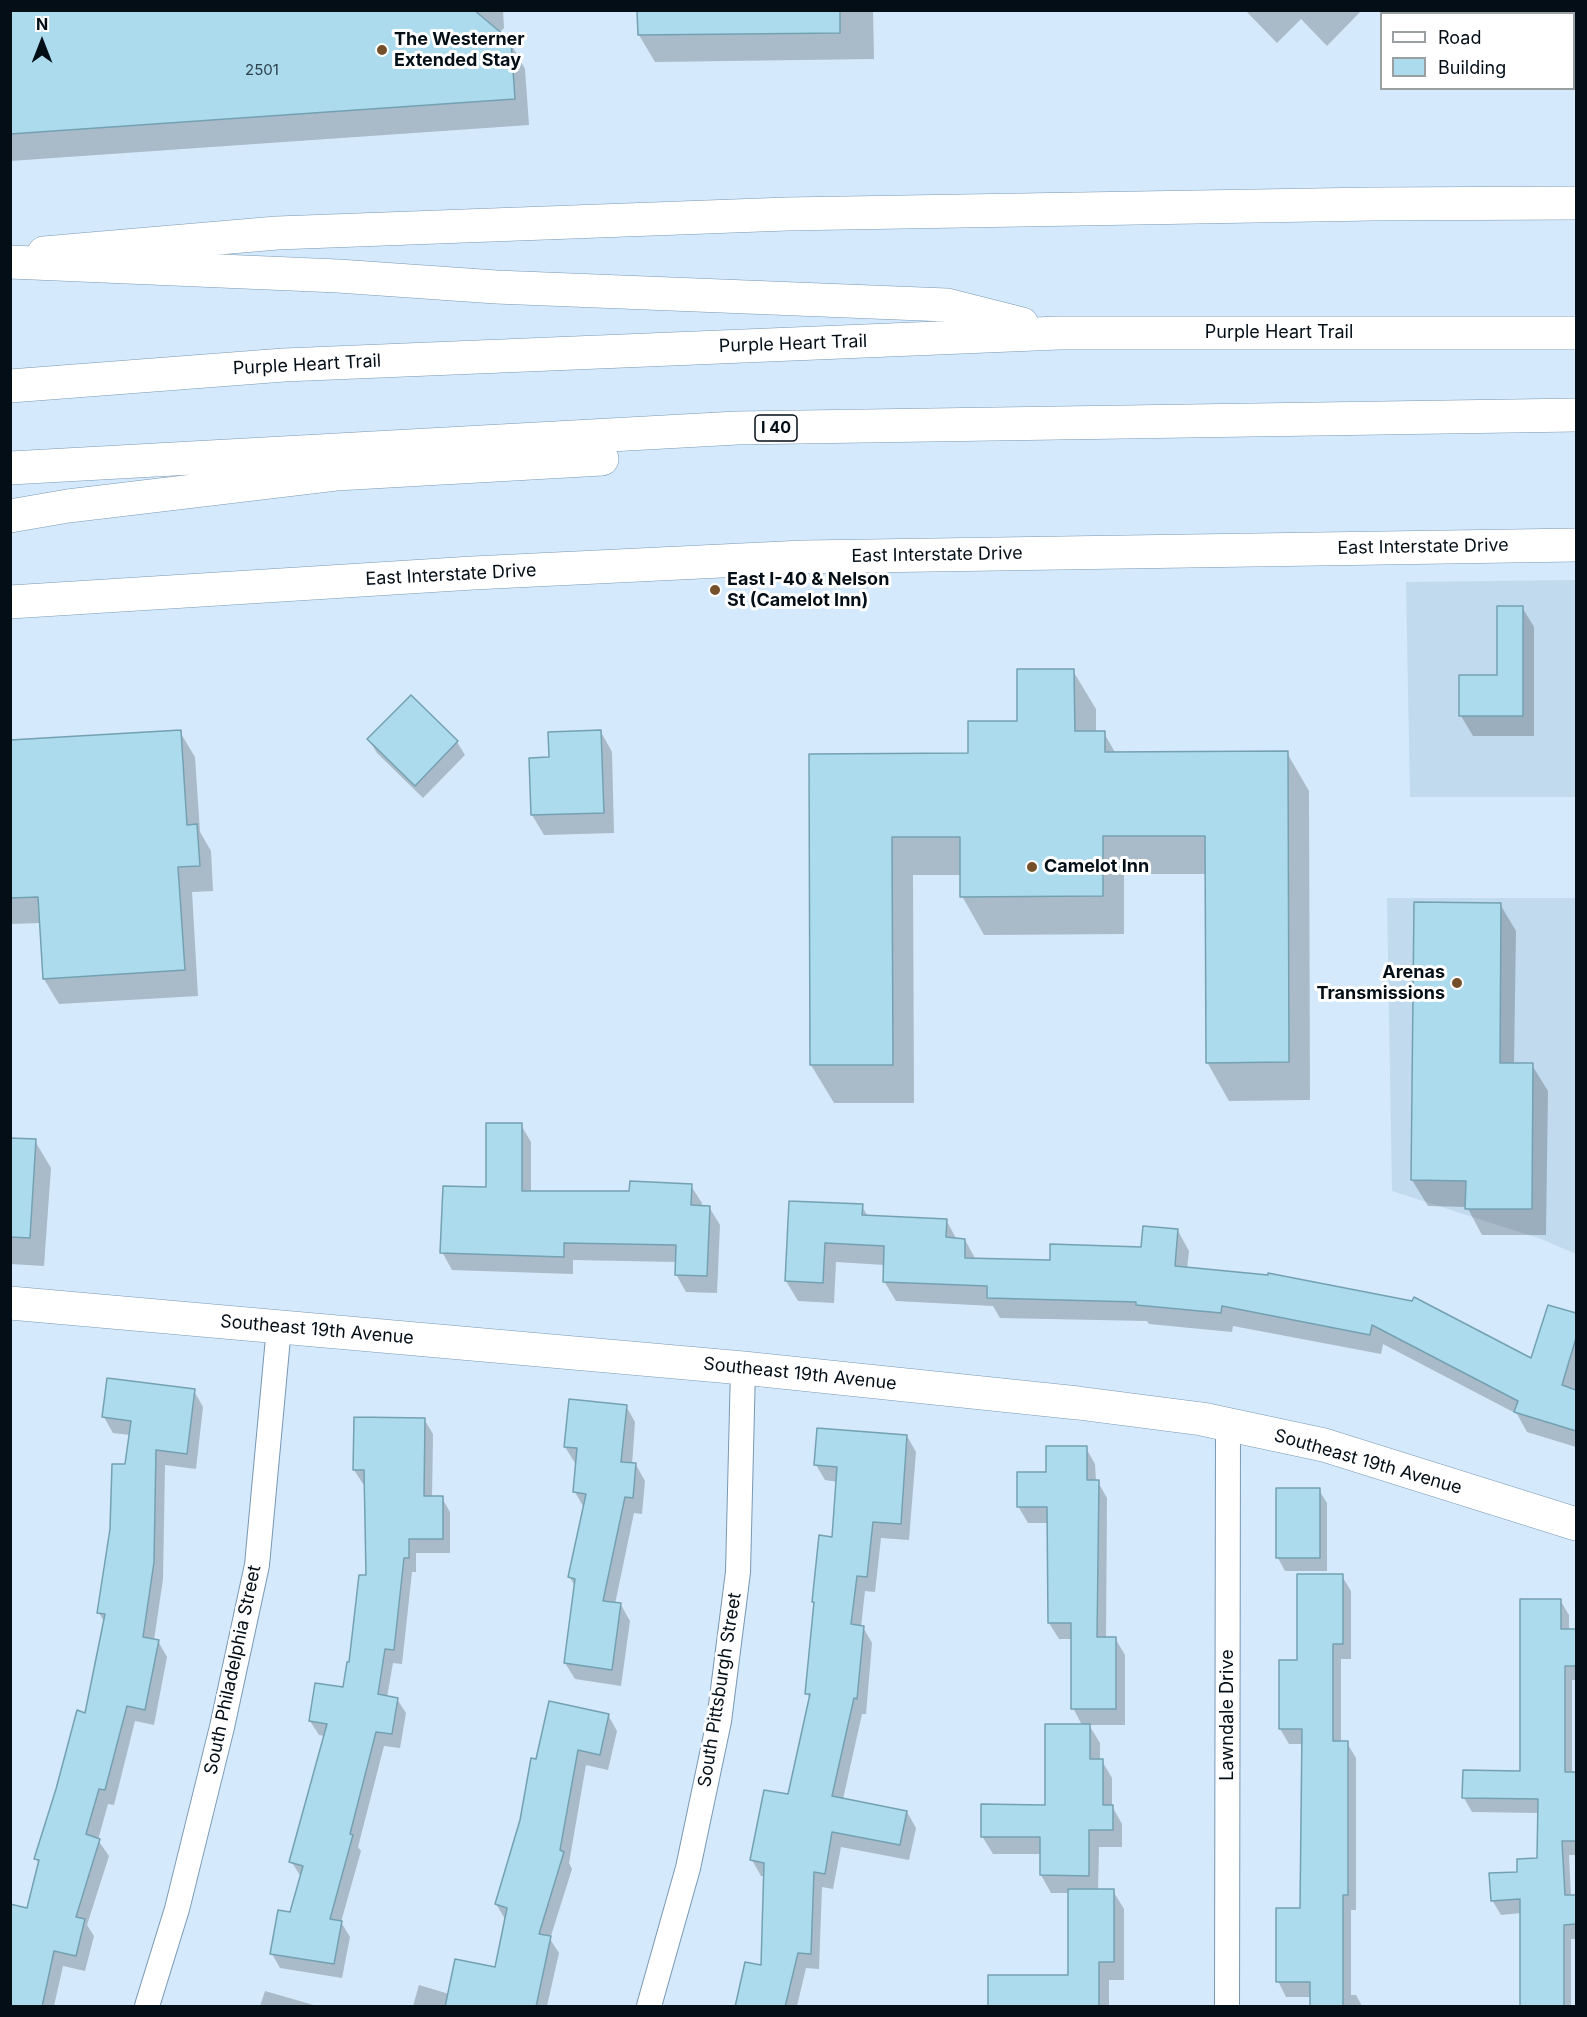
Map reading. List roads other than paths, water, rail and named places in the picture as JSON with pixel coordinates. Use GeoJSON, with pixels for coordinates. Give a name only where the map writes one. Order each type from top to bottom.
{"type":"FeatureCollection","features":[{"type":"Feature","properties":{"kind":"main road"},"geometry":{"type":"LineString","coordinates":[[1542,203],[1568,218],[1576,226]]}},
{"type":"Feature","properties":{"kind":"main road"},"geometry":{"type":"LineString","coordinates":[[10,255],[277,233],[787,214],[1338,204],[1576,203]]}},
{"type":"Feature","properties":{"kind":"main road"},"geometry":{"type":"LineString","coordinates":[[10,262],[326,276],[496,287],[947,305],[1059,333]]}},
{"type":"Feature","properties":{"kind":"main road","name":"Purple Heart Trail"},"geometry":{"type":"LineString","coordinates":[[10,386],[284,365],[1059,333],[1576,333]]}},
{"type":"Feature","properties":{"kind":"main road","name":"I 40"},"geometry":{"type":"LineString","coordinates":[[10,468],[736,428],[1576,415]]}},
{"type":"Feature","properties":{"kind":"main road"},"geometry":{"type":"LineString","coordinates":[[10,516],[68,506],[336,474],[646,456],[736,428]]}},
{"type":"Feature","properties":{"kind":"main road"},"geometry":{"type":"LineString","coordinates":[[1529,545],[1562,532],[1576,523]]}},
{"type":"Feature","properties":{"kind":"main road","name":"East Interstate Drive"},"geometry":{"type":"LineString","coordinates":[[10,602],[473,573],[804,557],[1576,545]]}},
{"type":"Feature","properties":{"kind":"main road","name":"Southeast 19th Avenue"},"geometry":{"type":"LineString","coordinates":[[10,1303],[743,1368],[1078,1403],[1202,1419],[1324,1445],[1576,1524]]}},
{"type":"Feature","properties":{"kind":"street","name":"South Philadelphia Street"},"geometry":{"type":"LineString","coordinates":[[147,2007],[177,1909],[222,1727],[257,1565],[279,1327]]}},
{"type":"Feature","properties":{"kind":"street","name":"South Pittsburgh Street"},"geometry":{"type":"LineString","coordinates":[[649,2007],[688,1868],[719,1721],[738,1572],[743,1368]]}},
{"type":"Feature","properties":{"kind":"street","name":"Lawndale Drive"},"geometry":{"type":"LineString","coordinates":[[1227,2007],[1228,1424]]}},
{"type":"Feature","properties":{"kind":"place","name":"The Westerner Extended Stay"},"geometry":{"type":"Point","coordinates":[382,50]}},
{"type":"Feature","properties":{"kind":"place","name":"East I-40 & Nelson St (Camelot Inn)"},"geometry":{"type":"Point","coordinates":[715,590]}},
{"type":"Feature","properties":{"kind":"place","name":"Camelot Inn"},"geometry":{"type":"Point","coordinates":[1032,867]}},
{"type":"Feature","properties":{"kind":"place","name":"Arenas Transmissions"},"geometry":{"type":"Point","coordinates":[1457,983]}}]}
